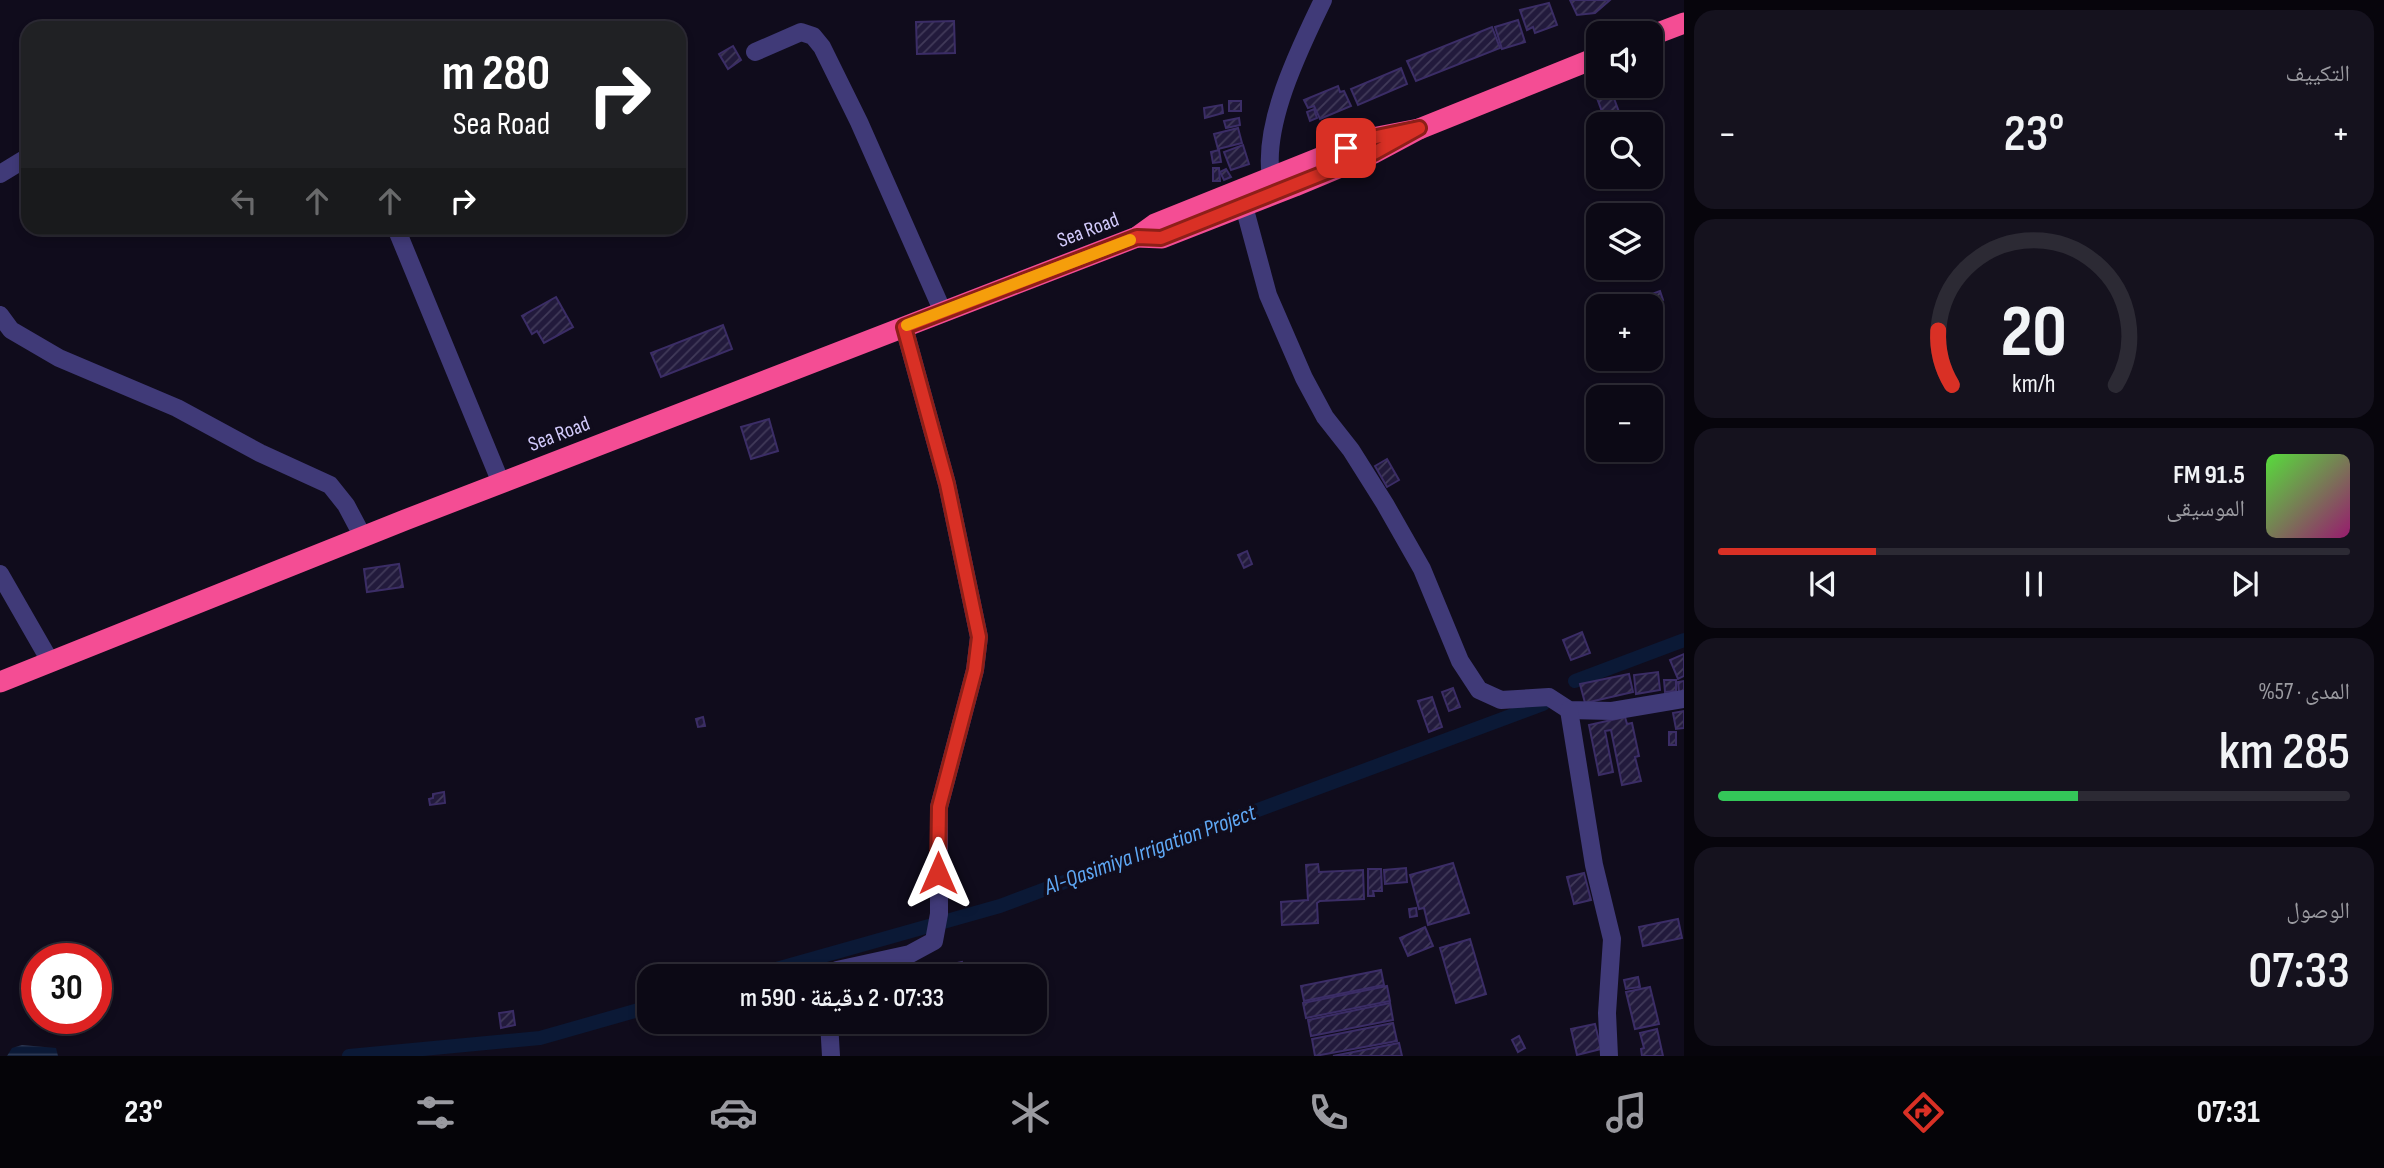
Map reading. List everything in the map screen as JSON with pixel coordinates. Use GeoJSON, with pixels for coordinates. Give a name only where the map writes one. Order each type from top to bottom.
{"type":"FeatureCollection","features":[{"type":"Feature","properties":{"kind":"highway"},"geometry":{"type":"LineString","coordinates":[[1663,31],[1684,23]]}},
{"type":"Feature","properties":{"kind":"highway","name":"Sea Road"},"geometry":{"type":"LineString","coordinates":[[0,682],[501,482],[1137,237],[1161,238],[1241,198],[1374,153],[1419,128],[1586,62]]}},
{"type":"Feature","properties":{"kind":"street"},"geometry":{"type":"LineString","coordinates":[[1273,186],[1273,128],[1297,58],[1323,0]]}},
{"type":"Feature","properties":{"kind":"street"},"geometry":{"type":"LineString","coordinates":[[755,52],[801,32],[817,39],[859,122],[943,312]]}},
{"type":"Feature","properties":{"kind":"street"},"geometry":{"type":"LineString","coordinates":[[0,174],[21,161]]}},
{"type":"Feature","properties":{"kind":"street"},"geometry":{"type":"LineString","coordinates":[[1241,198],[1268,295],[1304,378],[1325,416],[1351,450],[1422,569],[1460,661],[1471,680],[1488,696],[1501,700],[1549,697],[1569,710],[1612,711],[1684,699]]}},
{"type":"Feature","properties":{"kind":"street"},"geometry":{"type":"LineString","coordinates":[[399,235],[501,482]]}},
{"type":"Feature","properties":{"kind":"street"},"geometry":{"type":"LineString","coordinates":[[0,315],[11,330],[59,358],[177,408],[260,453],[330,485],[346,505],[363,537]]}},
{"type":"Feature","properties":{"kind":"street"},"geometry":{"type":"LineString","coordinates":[[866,964],[923,950],[934,940],[938,922],[939,807],[975,670],[979,637],[947,484],[904,327]]}},
{"type":"Feature","properties":{"kind":"street"},"geometry":{"type":"LineString","coordinates":[[0,574],[50,661]]}},
{"type":"Feature","properties":{"kind":"street"},"geometry":{"type":"LineString","coordinates":[[1569,710],[1594,865],[1612,939],[1607,1013],[1609,1056]]}},
{"type":"Feature","properties":{"kind":"street"},"geometry":{"type":"LineString","coordinates":[[830,1034],[831,1056]]}},
{"type":"Feature","properties":{"kind":"water"},"geometry":{"type":"Polygon","coordinates":[[[22,1045],[56,1048],[58,1056],[7,1056],[12,1048],[22,1045]]]}},
{"type":"Feature","properties":{"kind":"building"},"geometry":{"type":"Polygon","coordinates":[[[1570,0],[1610,0],[1595,13],[1577,15],[1570,0]]]}},
{"type":"Feature","properties":{"kind":"building"},"geometry":{"type":"Polygon","coordinates":[[[1549,3],[1557,25],[1535,33],[1533,27],[1527,30],[1520,10],[1549,3]]]}},
{"type":"Feature","properties":{"kind":"building"},"geometry":{"type":"Polygon","coordinates":[[[1518,20],[1525,42],[1502,49],[1495,27],[1518,20]]]}},
{"type":"Feature","properties":{"kind":"building"},"geometry":{"type":"Polygon","coordinates":[[[954,21],[955,53],[917,54],[916,22],[954,21]]]}},
{"type":"Feature","properties":{"kind":"building"},"geometry":{"type":"Polygon","coordinates":[[[1492,27],[1500,48],[1416,81],[1407,61],[1492,27]]]}},
{"type":"Feature","properties":{"kind":"building"},"geometry":{"type":"Polygon","coordinates":[[[733,46],[741,60],[728,69],[719,54],[733,46]]]}},
{"type":"Feature","properties":{"kind":"building"},"geometry":{"type":"Polygon","coordinates":[[[1401,68],[1407,84],[1358,105],[1351,89],[1401,68]]]}},
{"type":"Feature","properties":{"kind":"building"},"geometry":{"type":"Polygon","coordinates":[[[1338,86],[1340,92],[1344,91],[1351,106],[1320,119],[1314,106],[1308,108],[1304,100],[1338,86]]]}},
{"type":"Feature","properties":{"kind":"building"},"geometry":{"type":"Polygon","coordinates":[[[1597,98],[1614,98],[1619,112],[1602,112],[1597,98]]]}},
{"type":"Feature","properties":{"kind":"building"},"geometry":{"type":"Polygon","coordinates":[[[1229,101],[1241,101],[1241,111],[1229,111],[1229,101]]]}},
{"type":"Feature","properties":{"kind":"building"},"geometry":{"type":"Polygon","coordinates":[[[1222,105],[1223,113],[1205,118],[1204,108],[1222,105]]]}},
{"type":"Feature","properties":{"kind":"building"},"geometry":{"type":"Polygon","coordinates":[[[1314,109],[1317,118],[1310,121],[1307,112],[1314,109]]]}},
{"type":"Feature","properties":{"kind":"building"},"geometry":{"type":"Polygon","coordinates":[[[1239,118],[1240,125],[1226,128],[1224,121],[1239,118]]]}},
{"type":"Feature","properties":{"kind":"building"},"geometry":{"type":"Polygon","coordinates":[[[1238,128],[1242,143],[1218,149],[1214,134],[1238,128]]]}},
{"type":"Feature","properties":{"kind":"building"},"geometry":{"type":"Polygon","coordinates":[[[1243,145],[1249,164],[1231,170],[1224,152],[1243,145]]]}},
{"type":"Feature","properties":{"kind":"building"},"geometry":{"type":"Polygon","coordinates":[[[1219,150],[1221,162],[1213,163],[1211,152],[1219,150]]]}},
{"type":"Feature","properties":{"kind":"building"},"geometry":{"type":"Polygon","coordinates":[[[1213,168],[1219,168],[1220,181],[1213,181],[1213,168]]]}},
{"type":"Feature","properties":{"kind":"building"},"geometry":{"type":"Polygon","coordinates":[[[1226,169],[1231,177],[1224,180],[1220,172],[1226,169]]]}},
{"type":"Feature","properties":{"kind":"building"},"geometry":{"type":"Polygon","coordinates":[[[556,297],[573,327],[544,343],[537,331],[532,334],[522,316],[556,297]]]}},
{"type":"Feature","properties":{"kind":"building"},"geometry":{"type":"Polygon","coordinates":[[[723,325],[732,349],[661,377],[651,353],[723,325]]]}},
{"type":"Feature","properties":{"kind":"building"},"geometry":{"type":"Polygon","coordinates":[[[769,419],[778,451],[751,459],[741,427],[769,419]]]}},
{"type":"Feature","properties":{"kind":"building"},"geometry":{"type":"Polygon","coordinates":[[[1387,459],[1399,480],[1387,487],[1375,466],[1387,459]]]}},
{"type":"Feature","properties":{"kind":"building"},"geometry":{"type":"Polygon","coordinates":[[[1247,551],[1252,564],[1244,568],[1238,555],[1247,551]]]}},
{"type":"Feature","properties":{"kind":"building"},"geometry":{"type":"Polygon","coordinates":[[[399,564],[403,587],[367,592],[364,569],[399,564]]]}},
{"type":"Feature","properties":{"kind":"building"},"geometry":{"type":"Polygon","coordinates":[[[1582,632],[1590,653],[1571,660],[1563,640],[1582,632]]]}},
{"type":"Feature","properties":{"kind":"building"},"geometry":{"type":"Polygon","coordinates":[[[1684,654],[1684,676],[1678,679],[1670,660],[1684,654]]]}},
{"type":"Feature","properties":{"kind":"building"},"geometry":{"type":"Polygon","coordinates":[[[1658,672],[1660,690],[1636,694],[1634,675],[1658,672]]]}},
{"type":"Feature","properties":{"kind":"building"},"geometry":{"type":"Polygon","coordinates":[[[1629,674],[1633,692],[1585,703],[1580,684],[1629,674]]]}},
{"type":"Feature","properties":{"kind":"building"},"geometry":{"type":"Polygon","coordinates":[[[1664,680],[1676,680],[1676,691],[1665,692],[1664,680]]]}},
{"type":"Feature","properties":{"kind":"building"},"geometry":{"type":"Polygon","coordinates":[[[1684,681],[1684,693],[1679,693],[1678,682],[1684,681]]]}},
{"type":"Feature","properties":{"kind":"building"},"geometry":{"type":"Polygon","coordinates":[[[1453,688],[1460,707],[1449,711],[1442,692],[1453,688]]]}},
{"type":"Feature","properties":{"kind":"building"},"geometry":{"type":"Polygon","coordinates":[[[1432,697],[1442,727],[1429,732],[1418,701],[1432,697]]]}},
{"type":"Feature","properties":{"kind":"building"},"geometry":{"type":"Polygon","coordinates":[[[1684,711],[1684,728],[1676,729],[1673,713],[1684,711]]]}},
{"type":"Feature","properties":{"kind":"building"},"geometry":{"type":"Polygon","coordinates":[[[703,717],[705,726],[698,727],[696,719],[703,717]]]}},
{"type":"Feature","properties":{"kind":"building"},"geometry":{"type":"Polygon","coordinates":[[[1625,717],[1627,724],[1632,723],[1639,756],[1635,757],[1641,781],[1622,785],[1611,730],[1605,731],[1613,772],[1599,775],[1589,725],[1625,717]]]}},
{"type":"Feature","properties":{"kind":"building"},"geometry":{"type":"Polygon","coordinates":[[[1669,732],[1676,732],[1676,745],[1669,745],[1669,732]]]}},
{"type":"Feature","properties":{"kind":"building"},"geometry":{"type":"Polygon","coordinates":[[[444,792],[445,803],[430,805],[429,799],[433,798],[433,794],[444,792]]]}},
{"type":"Feature","properties":{"kind":"building"},"geometry":{"type":"Polygon","coordinates":[[[1453,863],[1469,913],[1428,925],[1424,908],[1419,909],[1410,875],[1453,863]]]}},
{"type":"Feature","properties":{"kind":"building"},"geometry":{"type":"Polygon","coordinates":[[[1318,864],[1319,872],[1363,870],[1364,899],[1320,901],[1317,903],[1318,923],[1282,925],[1281,902],[1308,900],[1306,865],[1318,864]]]}},
{"type":"Feature","properties":{"kind":"building"},"geometry":{"type":"Polygon","coordinates":[[[1406,868],[1407,882],[1385,884],[1384,870],[1406,868]]]}},
{"type":"Feature","properties":{"kind":"building"},"geometry":{"type":"Polygon","coordinates":[[[1368,869],[1381,869],[1382,891],[1373,891],[1374,896],[1368,896],[1368,869]]]}},
{"type":"Feature","properties":{"kind":"building"},"geometry":{"type":"Polygon","coordinates":[[[1584,873],[1591,900],[1574,904],[1567,877],[1584,873]]]}},
{"type":"Feature","properties":{"kind":"building"},"geometry":{"type":"Polygon","coordinates":[[[1416,908],[1417,916],[1410,917],[1409,909],[1416,908]]]}},
{"type":"Feature","properties":{"kind":"building"},"geometry":{"type":"Polygon","coordinates":[[[1678,919],[1682,938],[1643,946],[1639,927],[1678,919]]]}},
{"type":"Feature","properties":{"kind":"building"},"geometry":{"type":"Polygon","coordinates":[[[1425,927],[1433,946],[1408,956],[1400,938],[1425,927]]]}},
{"type":"Feature","properties":{"kind":"building"},"geometry":{"type":"Polygon","coordinates":[[[1470,939],[1486,994],[1456,1003],[1440,948],[1470,939]]]}},
{"type":"Feature","properties":{"kind":"building"},"geometry":{"type":"Polygon","coordinates":[[[1381,970],[1384,985],[1304,1001],[1301,986],[1381,970]]]}},
{"type":"Feature","properties":{"kind":"building"},"geometry":{"type":"Polygon","coordinates":[[[1638,977],[1640,987],[1626,989],[1624,980],[1638,977]]]}},
{"type":"Feature","properties":{"kind":"building"},"geometry":{"type":"Polygon","coordinates":[[[1387,986],[1390,1001],[1306,1018],[1303,1003],[1387,986]]]}},
{"type":"Feature","properties":{"kind":"building"},"geometry":{"type":"Polygon","coordinates":[[[1650,987],[1659,1024],[1635,1029],[1626,992],[1650,987]]]}},
{"type":"Feature","properties":{"kind":"building"},"geometry":{"type":"Polygon","coordinates":[[[1390,1003],[1393,1020],[1311,1036],[1308,1020],[1390,1003]]]}},
{"type":"Feature","properties":{"kind":"building"},"geometry":{"type":"Polygon","coordinates":[[[513,1011],[515,1025],[501,1028],[499,1013],[513,1011]]]}},
{"type":"Feature","properties":{"kind":"building"},"geometry":{"type":"Polygon","coordinates":[[[1393,1023],[1397,1041],[1315,1056],[1312,1039],[1393,1023]]]}},
{"type":"Feature","properties":{"kind":"building"},"geometry":{"type":"Polygon","coordinates":[[[1595,1024],[1601,1049],[1577,1055],[1571,1029],[1595,1024]]]}},
{"type":"Feature","properties":{"kind":"building"},"geometry":{"type":"Polygon","coordinates":[[[1657,1029],[1663,1056],[1642,1056],[1641,1049],[1644,1048],[1640,1033],[1657,1029]]]}},
{"type":"Feature","properties":{"kind":"building"},"geometry":{"type":"Polygon","coordinates":[[[1519,1036],[1525,1048],[1518,1052],[1512,1040],[1519,1036]]]}},
{"type":"Feature","properties":{"kind":"building"},"geometry":{"type":"Polygon","coordinates":[[[1399,1043],[1402,1056],[1333,1056],[1399,1043]]]}},
{"type":"Feature","properties":{"kind":"waterway","name":"Al-Qasimiya Irrigation Project"},"geometry":{"type":"LineString","coordinates":[[1575,681],[1684,640]]}},
{"type":"Feature","properties":{"kind":"waterway","name":"Al-Qasimiya Irrigation Project"},"geometry":{"type":"LineString","coordinates":[[794,964],[1000,906],[1543,704]]}},
{"type":"Feature","properties":{"kind":"waterway","name":"Al-Qasimiya Irrigation Project"},"geometry":{"type":"LineString","coordinates":[[349,1056],[540,1038],[637,1010]]}},
{"type":"Feature","properties":{"kind":"slow traffic"},"geometry":{"type":"LineString","coordinates":[[907,325],[1130,240]]}},
{"type":"Feature","properties":{"kind":"route"},"geometry":{"type":"LineString","coordinates":[[938,873],[939,807],[960,716],[975,670],[979,637],[947,484],[904,327],[1137,237],[1161,238],[1374,153],[1419,128],[1367,139],[1346,148]]}}]}
